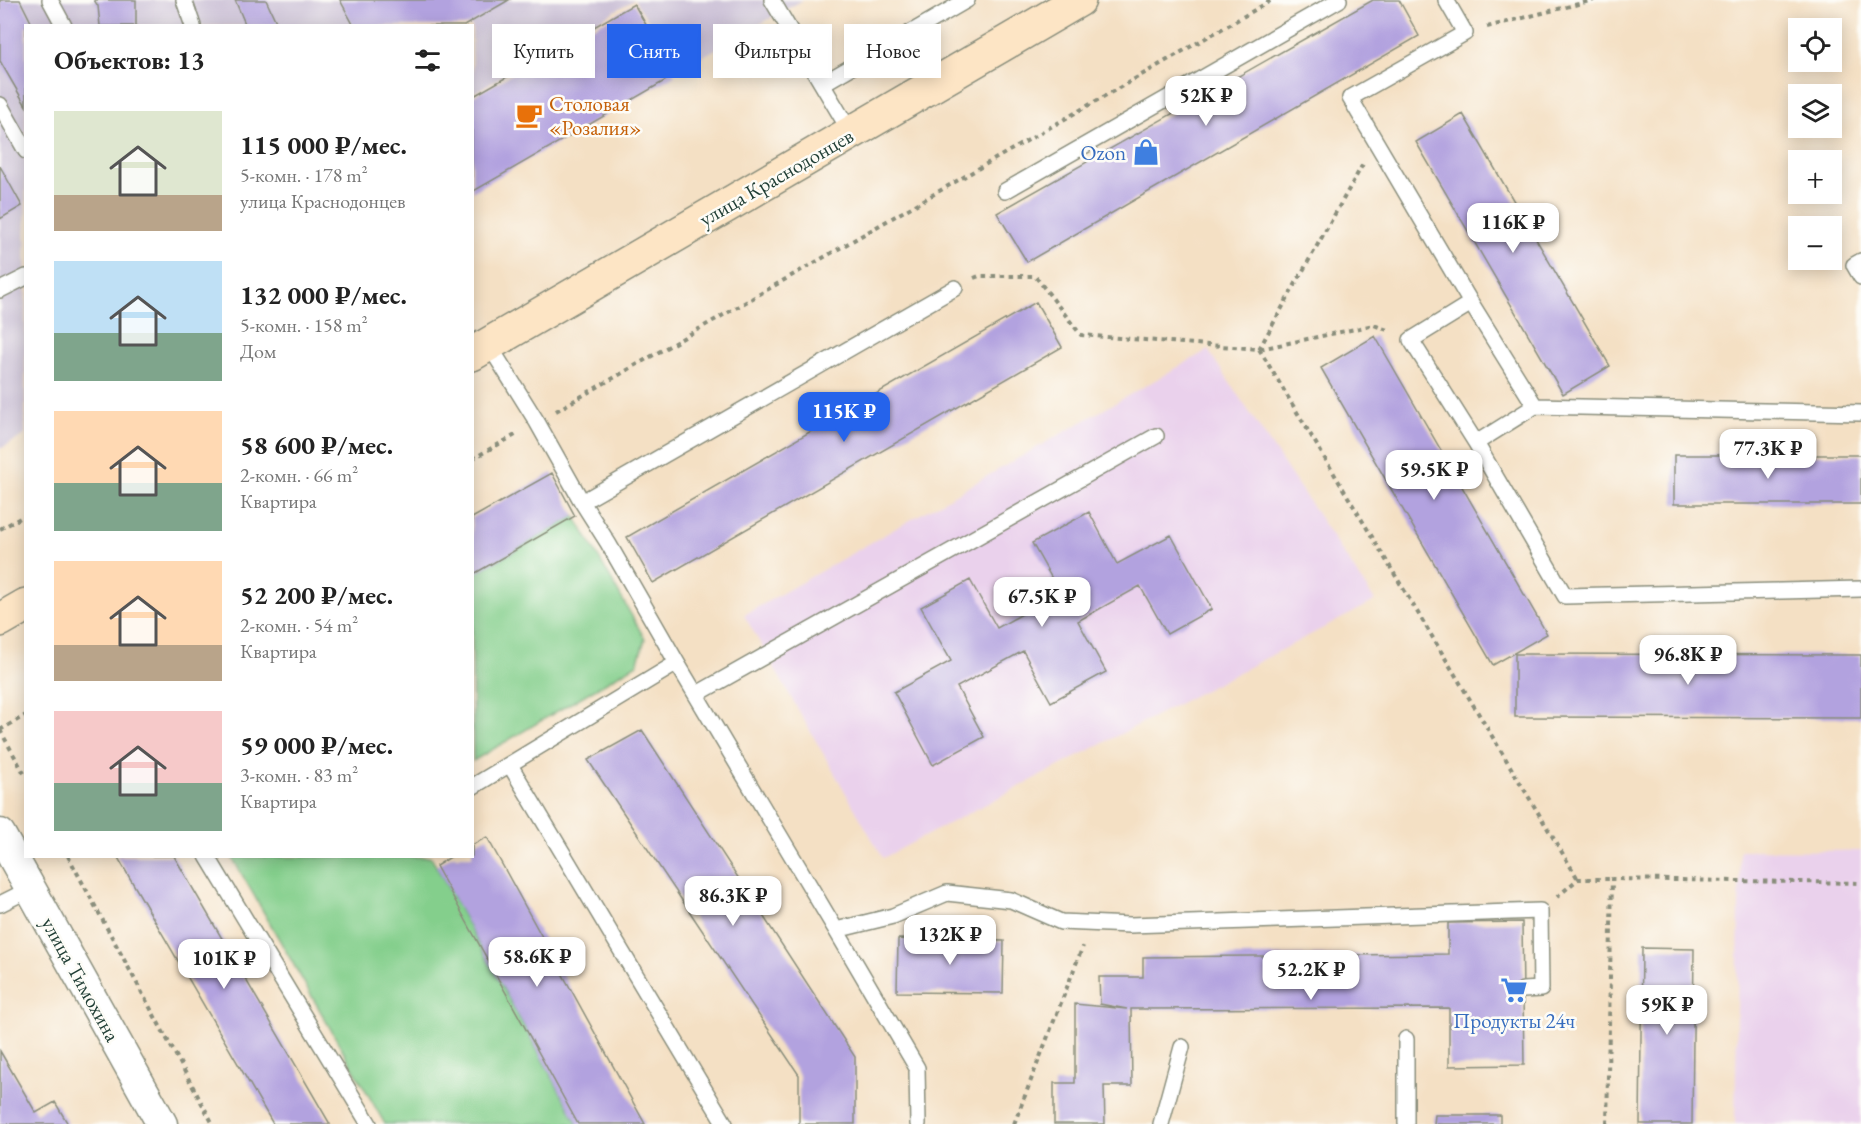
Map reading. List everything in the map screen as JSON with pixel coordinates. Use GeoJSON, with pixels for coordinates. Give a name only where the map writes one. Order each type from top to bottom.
{"type":"FeatureCollection","features":[{"type":"Feature","properties":{"kind":"main road","name":"улица Краснодонцев"},"geometry":{"type":"LineString","coordinates":[[481,349],[1079,0]]}},
{"type":"Feature","properties":{"kind":"main road"},"geometry":{"type":"LineString","coordinates":[[0,620],[24,606]]}},
{"type":"Feature","properties":{"kind":"street","name":"улица Тимохина"},"geometry":{"type":"LineString","coordinates":[[0,834],[162,1124]]}},
{"type":"Feature","properties":{"kind":"lane"},"geometry":{"type":"LineString","coordinates":[[50,0],[63,24]]}},
{"type":"Feature","properties":{"kind":"lane"},"geometry":{"type":"LineString","coordinates":[[184,0],[192,24]]}},
{"type":"Feature","properties":{"kind":"lane"},"geometry":{"type":"LineString","coordinates":[[772,0],[851,133]]}},
{"type":"Feature","properties":{"kind":"lane"},"geometry":{"type":"LineString","coordinates":[[822,84],[967,0]]}},
{"type":"Feature","properties":{"kind":"lane"},"geometry":{"type":"LineString","coordinates":[[1005,191],[1340,0]]}},
{"type":"Feature","properties":{"kind":"lane"},"geometry":{"type":"LineString","coordinates":[[1446,0],[1464,33],[1350,98],[1471,303],[1535,406]]}},
{"type":"Feature","properties":{"kind":"lane"},"geometry":{"type":"LineString","coordinates":[[0,105],[24,147]]}},
{"type":"Feature","properties":{"kind":"lane"},"geometry":{"type":"LineString","coordinates":[[1861,261],[1854,265],[1861,277]]}},
{"type":"Feature","properties":{"kind":"lane"},"geometry":{"type":"LineString","coordinates":[[0,290],[24,278]]}},
{"type":"Feature","properties":{"kind":"lane"},"geometry":{"type":"LineString","coordinates":[[582,502],[955,288]]}},
{"type":"Feature","properties":{"kind":"lane"},"geometry":{"type":"LineString","coordinates":[[1471,303],[1411,340],[1476,443],[1565,596],[1861,589]]}},
{"type":"Feature","properties":{"kind":"lane"},"geometry":{"type":"LineString","coordinates":[[481,349],[537,422],[917,1068],[918,1124]]}},
{"type":"Feature","properties":{"kind":"lane"},"geometry":{"type":"LineString","coordinates":[[1476,443],[1535,406],[1861,413]]}},
{"type":"Feature","properties":{"kind":"lane"},"geometry":{"type":"LineString","coordinates":[[697,694],[1156,436]]}},
{"type":"Feature","properties":{"kind":"lane"},"geometry":{"type":"LineString","coordinates":[[474,786],[677,663]]}},
{"type":"Feature","properties":{"kind":"lane"},"geometry":{"type":"LineString","coordinates":[[510,765],[725,1124]]}},
{"type":"Feature","properties":{"kind":"lane"},"geometry":{"type":"LineString","coordinates":[[208,858],[369,1124]]}},
{"type":"Feature","properties":{"kind":"lane"},"geometry":{"type":"LineString","coordinates":[[0,904],[30,888]]}},
{"type":"Feature","properties":{"kind":"lane"},"geometry":{"type":"LineString","coordinates":[[836,930],[893,916],[947,893],[1011,900],[1061,922],[1092,924],[1130,925],[1540,911],[1541,989],[1523,990]]}},
{"type":"Feature","properties":{"kind":"lane"},"geometry":{"type":"LineString","coordinates":[[1406,1039],[1406,1124]]}},
{"type":"Feature","properties":{"kind":"lane"},"geometry":{"type":"LineString","coordinates":[[1161,1124],[1182,1047]]}},
{"type":"Feature","properties":{"kind":"path"},"geometry":{"type":"LineString","coordinates":[[474,458],[1272,0]]}},
{"type":"Feature","properties":{"kind":"path"},"geometry":{"type":"LineString","coordinates":[[1464,33],[1594,0]]}},
{"type":"Feature","properties":{"kind":"path"},"geometry":{"type":"LineString","coordinates":[[1259,349],[1376,142]]}},
{"type":"Feature","properties":{"kind":"path"},"geometry":{"type":"LineString","coordinates":[[955,288],[979,276],[1035,276],[1081,334],[1259,349],[1374,325],[1411,340]]}},
{"type":"Feature","properties":{"kind":"path"},"geometry":{"type":"LineString","coordinates":[[1259,349],[1578,879]]}},
{"type":"Feature","properties":{"kind":"path"},"geometry":{"type":"LineString","coordinates":[[0,529],[24,515]]}},
{"type":"Feature","properties":{"kind":"path"},"geometry":{"type":"LineString","coordinates":[[24,716],[0,730],[24,773]]}},
{"type":"Feature","properties":{"kind":"path"},"geometry":{"type":"LineString","coordinates":[[69,858],[213,1124]]}},
{"type":"Feature","properties":{"kind":"path"},"geometry":{"type":"LineString","coordinates":[[1540,911],[1578,879],[1861,884]]}},
{"type":"Feature","properties":{"kind":"path"},"geometry":{"type":"LineString","coordinates":[[1607,1124],[1612,879]]}},
{"type":"Feature","properties":{"kind":"path"},"geometry":{"type":"LineString","coordinates":[[1014,1124],[1092,924]]}},
{"type":"Feature","properties":{"kind":"shaded area"},"geometry":{"type":"Polygon","coordinates":[[[0,0],[634,0],[592,24],[492,24],[492,78],[499,78],[474,92],[474,24],[24,24],[24,436],[0,449],[0,0]]]}},
{"type":"Feature","properties":{"kind":"shaded area"},"geometry":{"type":"Polygon","coordinates":[[[634,0],[803,0],[760,24],[713,24],[713,51],[701,57],[701,24],[651,24],[634,0]]]}},
{"type":"Feature","properties":{"kind":"shaded area"},"geometry":{"type":"Polygon","coordinates":[[[1208,350],[1375,601],[883,858],[744,615],[1208,350]]]}},
{"type":"Feature","properties":{"kind":"shaded area"},"geometry":{"type":"Polygon","coordinates":[[[1740,850],[1861,851],[1861,1124],[1735,1124],[1740,850]]]}},
{"type":"Feature","properties":{"kind":"green space"},"geometry":{"type":"Polygon","coordinates":[[[575,516],[645,639],[637,664],[474,760],[474,574],[575,516]]]}},
{"type":"Feature","properties":{"kind":"green space"},"geometry":{"type":"Polygon","coordinates":[[[233,858],[432,858],[578,1124],[385,1124],[233,858]]]}},
{"type":"Feature","properties":{"kind":"building"},"geometry":{"type":"Polygon","coordinates":[[[0,0],[20,0],[32,24],[24,24],[24,103],[0,61],[0,0]]]}},
{"type":"Feature","properties":{"kind":"building"},"geometry":{"type":"Polygon","coordinates":[[[94,0],[136,0],[136,24],[100,24],[98,6],[94,0]]]}},
{"type":"Feature","properties":{"kind":"building"},"geometry":{"type":"Polygon","coordinates":[[[235,0],[266,0],[277,24],[245,24],[235,0]]]}},
{"type":"Feature","properties":{"kind":"building"},"geometry":{"type":"Polygon","coordinates":[[[340,0],[509,0],[467,24],[353,24],[340,0]]]}},
{"type":"Feature","properties":{"kind":"building"},"geometry":{"type":"Polygon","coordinates":[[[1373,0],[1399,0],[1419,36],[1027,262],[997,213],[1373,0]]]}},
{"type":"Feature","properties":{"kind":"building"},"geometry":{"type":"Polygon","coordinates":[[[634,4],[646,24],[607,24],[607,78],[670,78],[474,191],[474,96],[505,78],[595,78],[595,26],[634,4]]]}},
{"type":"Feature","properties":{"kind":"building"},"geometry":{"type":"Polygon","coordinates":[[[1463,114],[1610,366],[1563,394],[1416,142],[1463,114]]]}},
{"type":"Feature","properties":{"kind":"building"},"geometry":{"type":"Polygon","coordinates":[[[0,166],[22,206],[0,219],[0,166]]]}},
{"type":"Feature","properties":{"kind":"building"},"geometry":{"type":"Polygon","coordinates":[[[1036,302],[1062,347],[653,583],[627,537],[1036,302]]]}},
{"type":"Feature","properties":{"kind":"building"},"geometry":{"type":"Polygon","coordinates":[[[1375,336],[1547,634],[1493,665],[1321,368],[1375,336]]]}},
{"type":"Feature","properties":{"kind":"building"},"geometry":{"type":"Polygon","coordinates":[[[1674,455],[1861,455],[1861,504],[1674,504],[1674,455]]]}},
{"type":"Feature","properties":{"kind":"building"},"geometry":{"type":"Polygon","coordinates":[[[552,473],[575,516],[474,574],[474,517],[552,473]]]}},
{"type":"Feature","properties":{"kind":"building"},"geometry":{"type":"Polygon","coordinates":[[[1089,512],[1117,564],[1171,535],[1212,609],[1167,634],[1140,586],[1078,621],[1106,672],[1051,702],[1023,651],[957,687],[984,737],[933,765],[894,692],[951,661],[921,607],[970,580],[997,628],[1060,593],[1032,543],[1089,512]]]}},
{"type":"Feature","properties":{"kind":"building"},"geometry":{"type":"Polygon","coordinates":[[[1515,654],[1861,655],[1861,718],[1515,717],[1515,654]]]}},
{"type":"Feature","properties":{"kind":"building"},"geometry":{"type":"Polygon","coordinates":[[[642,730],[855,1057],[855,1124],[799,1124],[799,1075],[588,760],[642,730]]]}},
{"type":"Feature","properties":{"kind":"building"},"geometry":{"type":"Polygon","coordinates":[[[487,837],[645,1124],[578,1124],[436,866],[449,858],[474,858],[474,844],[487,837]]]}},
{"type":"Feature","properties":{"kind":"building"},"geometry":{"type":"Polygon","coordinates":[[[118,858],[175,858],[330,1124],[273,1124],[118,858]]]}},
{"type":"Feature","properties":{"kind":"building"},"geometry":{"type":"Polygon","coordinates":[[[1522,922],[1524,1065],[1449,1066],[1449,1008],[1131,1009],[1132,1086],[1104,1086],[1105,1124],[1054,1124],[1054,1083],[1075,1083],[1075,1004],[1127,1009],[1100,1004],[1099,977],[1143,977],[1143,957],[1448,954],[1448,923],[1522,922]]]}},
{"type":"Feature","properties":{"kind":"building"},"geometry":{"type":"Polygon","coordinates":[[[898,939],[1004,941],[1003,993],[897,992],[898,939]]]}},
{"type":"Feature","properties":{"kind":"building"},"geometry":{"type":"Polygon","coordinates":[[[1642,948],[1694,949],[1692,1124],[1640,1124],[1642,948]]]}},
{"type":"Feature","properties":{"kind":"building"},"geometry":{"type":"Polygon","coordinates":[[[0,1051],[36,1113],[55,1102],[68,1124],[0,1124],[0,1051]]]}},
{"type":"Feature","properties":{"kind":"building"},"geometry":{"type":"Polygon","coordinates":[[[1435,1115],[1500,1115],[1500,1124],[1434,1124],[1435,1115]]]}},
{"type":"Feature","properties":{"kind":"place","name":"Столовая «Розалия»"},"geometry":{"type":"Point","coordinates":[529,115]}},
{"type":"Feature","properties":{"kind":"place","name":"Ozon"},"geometry":{"type":"Point","coordinates":[1146,152]}},
{"type":"Feature","properties":{"kind":"place","name":"Продукты 24ч"},"geometry":{"type":"Point","coordinates":[1514,990]}}]}
